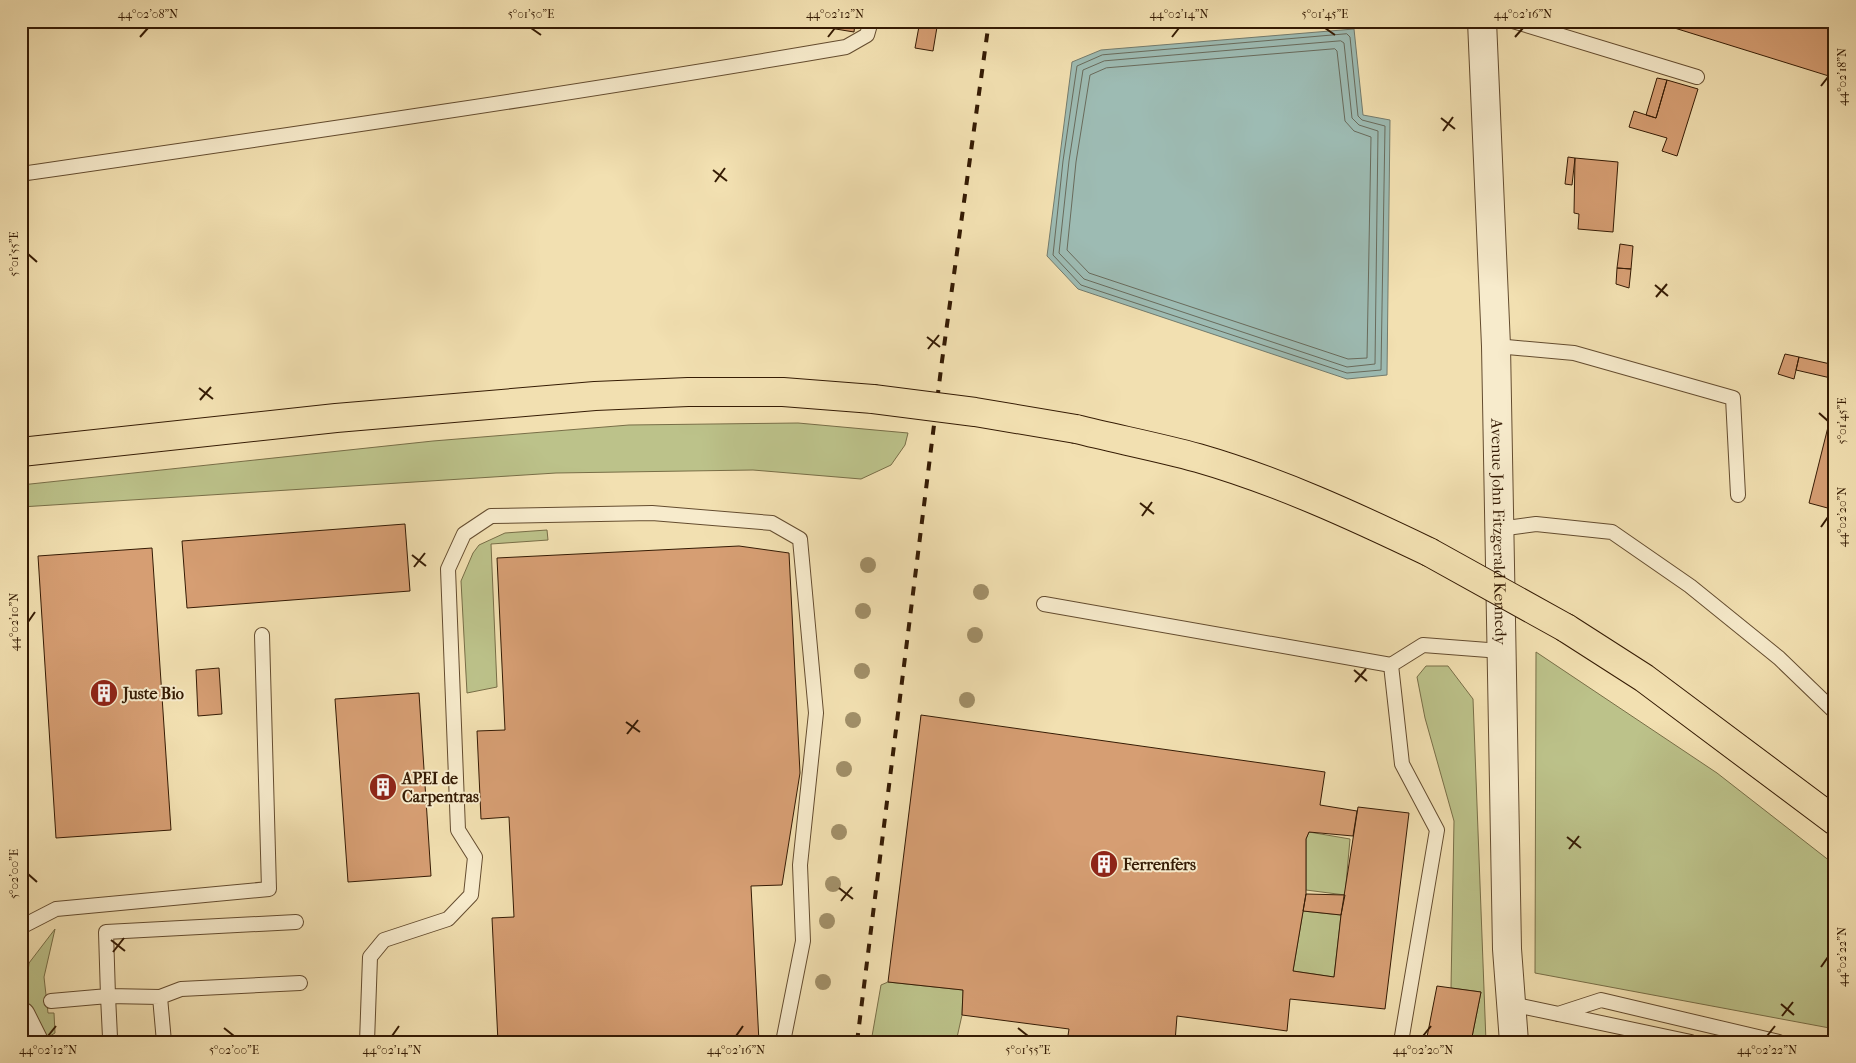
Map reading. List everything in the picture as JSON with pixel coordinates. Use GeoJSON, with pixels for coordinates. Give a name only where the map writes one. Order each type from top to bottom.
{"type":"FeatureCollection","features":[{"type":"Feature","properties":{"kind":"main road"},"geometry":{"type":"LineString","coordinates":[[21,452],[336,418],[595,396],[688,392],[783,392],[873,398],[975,412],[1076,429],[1197,458],[1258,478],[1313,498],[1429,552],[1566,628],[1644,678],[1835,821]]}},
{"type":"Feature","properties":{"kind":"street","name":"Avenue John Fitzgerald Kennedy"},"geometry":{"type":"LineString","coordinates":[[1482,21],[1496,346],[1507,949],[1514,1042]]}},
{"type":"Feature","properties":{"kind":"street"},"geometry":{"type":"LineString","coordinates":[[21,1016],[34,1042]]}},
{"type":"Feature","properties":{"kind":"lane"},"geometry":{"type":"LineString","coordinates":[[21,174],[446,112],[846,47],[867,34],[871,21]]}},
{"type":"Feature","properties":{"kind":"lane"},"geometry":{"type":"LineString","coordinates":[[1513,21],[1697,77]]}},
{"type":"Feature","properties":{"kind":"lane"},"geometry":{"type":"LineString","coordinates":[[1496,346],[1574,354],[1733,398],[1738,495]]}},
{"type":"Feature","properties":{"kind":"lane"},"geometry":{"type":"LineString","coordinates":[[367,1042],[370,957],[384,940],[448,919],[471,895],[475,857],[458,830],[448,569],[464,534],[491,516],[652,513],[772,523],[800,539],[816,713],[800,865],[803,941],[783,1042]]}},
{"type":"Feature","properties":{"kind":"lane"},"geometry":{"type":"LineString","coordinates":[[1499,529],[1536,524],[1612,532],[1712,604],[1779,658],[1835,712]]}},
{"type":"Feature","properties":{"kind":"lane"},"geometry":{"type":"LineString","coordinates":[[1044,604],[1391,665],[1423,645],[1501,651]]}},
{"type":"Feature","properties":{"kind":"lane"},"geometry":{"type":"LineString","coordinates":[[21,927],[56,909],[269,889],[262,635]]}},
{"type":"Feature","properties":{"kind":"lane"},"geometry":{"type":"LineString","coordinates":[[1391,665],[1402,764],[1437,830],[1401,1042]]}},
{"type":"Feature","properties":{"kind":"lane"},"geometry":{"type":"LineString","coordinates":[[110,1037],[106,932],[296,922]]}},
{"type":"Feature","properties":{"kind":"lane"},"geometry":{"type":"LineString","coordinates":[[51,1001],[108,996],[160,997],[181,989],[300,983]]}},
{"type":"Feature","properties":{"kind":"lane"},"geometry":{"type":"LineString","coordinates":[[160,997],[164,1042]]}},
{"type":"Feature","properties":{"kind":"lane"},"geometry":{"type":"LineString","coordinates":[[1558,1014],[1601,1000],[1778,1042]]}},
{"type":"Feature","properties":{"kind":"lane"},"geometry":{"type":"LineString","coordinates":[[1511,1004],[1691,1042]]}},
{"type":"Feature","properties":{"kind":"green space"},"geometry":{"type":"Polygon","coordinates":[[[798,423],[908,433],[905,445],[891,465],[861,479],[753,470],[556,473],[21,507],[21,485],[433,441],[629,425],[798,423]]]}},
{"type":"Feature","properties":{"kind":"green space"},"geometry":{"type":"Polygon","coordinates":[[[547,530],[548,540],[491,544],[497,687],[467,693],[461,581],[473,553],[479,545],[505,533],[547,530]]]}},
{"type":"Feature","properties":{"kind":"green space"},"geometry":{"type":"Polygon","coordinates":[[[1536,652],[1717,773],[1835,865],[1835,1029],[1535,973],[1536,652]]]}},
{"type":"Feature","properties":{"kind":"green space"},"geometry":{"type":"Polygon","coordinates":[[[1426,666],[1448,666],[1473,699],[1486,1042],[1471,1042],[1481,992],[1451,988],[1454,821],[1425,718],[1417,677],[1426,666]]]}},
{"type":"Feature","properties":{"kind":"green space"},"geometry":{"type":"Polygon","coordinates":[[[1309,832],[1350,839],[1345,895],[1306,890],[1306,839],[1309,832]]]}},
{"type":"Feature","properties":{"kind":"green space"},"geometry":{"type":"Polygon","coordinates":[[[1303,911],[1341,915],[1334,977],[1293,971],[1303,911]]]}},
{"type":"Feature","properties":{"kind":"green space"},"geometry":{"type":"Polygon","coordinates":[[[55,929],[44,977],[48,1013],[54,1013],[55,1033],[45,1039],[25,999],[29,963],[55,929]]]}},
{"type":"Feature","properties":{"kind":"green space"},"geometry":{"type":"Polygon","coordinates":[[[888,982],[963,990],[962,1015],[956,1042],[897,1037],[897,1042],[871,1042],[881,985],[888,982]]]}},
{"type":"Feature","properties":{"kind":"water"},"geometry":{"type":"Polygon","coordinates":[[[1354,29],[1363,115],[1390,120],[1387,375],[1347,379],[1078,289],[1047,256],[1072,62],[1101,50],[1354,29]]]}},
{"type":"Feature","properties":{"kind":"building"},"geometry":{"type":"Polygon","coordinates":[[[805,21],[861,21],[861,24],[855,23],[854,32],[805,24],[805,21]]]}},
{"type":"Feature","properties":{"kind":"building"},"geometry":{"type":"Polygon","coordinates":[[[920,21],[938,21],[933,51],[915,48],[920,21]]]}},
{"type":"Feature","properties":{"kind":"building"},"geometry":{"type":"Polygon","coordinates":[[[1652,21],[1835,21],[1835,68],[1832,77],[1652,21]]]}},
{"type":"Feature","properties":{"kind":"building"},"geometry":{"type":"Polygon","coordinates":[[[1657,78],[1667,80],[1656,118],[1646,115],[1657,78]]]}},
{"type":"Feature","properties":{"kind":"building"},"geometry":{"type":"Polygon","coordinates":[[[1667,80],[1698,89],[1677,156],[1662,151],[1667,138],[1629,127],[1634,111],[1656,118],[1667,80]]]}},
{"type":"Feature","properties":{"kind":"building"},"geometry":{"type":"Polygon","coordinates":[[[1568,157],[1575,158],[1572,185],[1565,184],[1568,157]]]}},
{"type":"Feature","properties":{"kind":"building"},"geometry":{"type":"Polygon","coordinates":[[[1575,158],[1618,162],[1613,232],[1578,229],[1579,214],[1574,213],[1575,158]]]}},
{"type":"Feature","properties":{"kind":"building"},"geometry":{"type":"Polygon","coordinates":[[[1620,244],[1633,246],[1631,269],[1617,268],[1620,244]]]}},
{"type":"Feature","properties":{"kind":"building"},"geometry":{"type":"Polygon","coordinates":[[[1617,268],[1631,269],[1629,288],[1616,284],[1617,268]]]}},
{"type":"Feature","properties":{"kind":"building"},"geometry":{"type":"Polygon","coordinates":[[[1785,354],[1799,357],[1794,379],[1778,374],[1785,354]]]}},
{"type":"Feature","properties":{"kind":"building"},"geometry":{"type":"Polygon","coordinates":[[[1799,357],[1835,365],[1835,379],[1796,370],[1799,357]]]}},
{"type":"Feature","properties":{"kind":"building"},"geometry":{"type":"Polygon","coordinates":[[[1835,399],[1835,510],[1809,503],[1835,399]]]}},
{"type":"Feature","properties":{"kind":"building"},"geometry":{"type":"Polygon","coordinates":[[[405,524],[410,591],[187,608],[182,541],[405,524]]]}},
{"type":"Feature","properties":{"kind":"building"},"geometry":{"type":"Polygon","coordinates":[[[739,546],[789,553],[800,773],[782,885],[751,886],[759,1042],[498,1042],[492,918],[514,917],[509,817],[481,819],[477,731],[505,730],[497,558],[739,546]]]}},
{"type":"Feature","properties":{"kind":"building","name":"Juste Bio"},"geometry":{"type":"Polygon","coordinates":[[[152,548],[171,830],[56,838],[38,556],[152,548]]]}},
{"type":"Feature","properties":{"kind":"building"},"geometry":{"type":"Polygon","coordinates":[[[219,668],[222,714],[198,716],[196,670],[219,668]]]}},
{"type":"Feature","properties":{"kind":"building","name":"APEI de Carpentras"},"geometry":{"type":"Polygon","coordinates":[[[419,693],[431,876],[348,882],[335,699],[419,693]]]}},
{"type":"Feature","properties":{"kind":"building","name":"Ferrenfers"},"geometry":{"type":"Polygon","coordinates":[[[921,715],[1325,772],[1320,805],[1357,811],[1353,836],[1309,832],[1306,839],[1306,894],[1293,971],[1334,977],[1341,915],[1358,807],[1409,813],[1385,1009],[1290,999],[1287,1031],[1177,1016],[1175,1042],[1067,1042],[1069,1029],[962,1015],[963,990],[888,982],[921,715]]]}},
{"type":"Feature","properties":{"kind":"building"},"geometry":{"type":"Polygon","coordinates":[[[1306,894],[1345,895],[1341,915],[1303,911],[1306,894]]]}},
{"type":"Feature","properties":{"kind":"building"},"geometry":{"type":"Polygon","coordinates":[[[1437,986],[1481,992],[1471,1042],[1426,1042],[1437,986]]]}},
{"type":"Feature","properties":{"kind":"railway"},"geometry":{"type":"LineString","coordinates":[[857,1042],[942,361],[989,21]]}},
{"type":"Feature","properties":{"kind":"place","name":"Juste Bio"},"geometry":{"type":"Point","coordinates":[104,693]}},
{"type":"Feature","properties":{"kind":"place","name":"APEI de Carpentras"},"geometry":{"type":"Point","coordinates":[383,787]}},
{"type":"Feature","properties":{"kind":"place","name":"Ferrenfers"},"geometry":{"type":"Point","coordinates":[1104,864]}}]}
